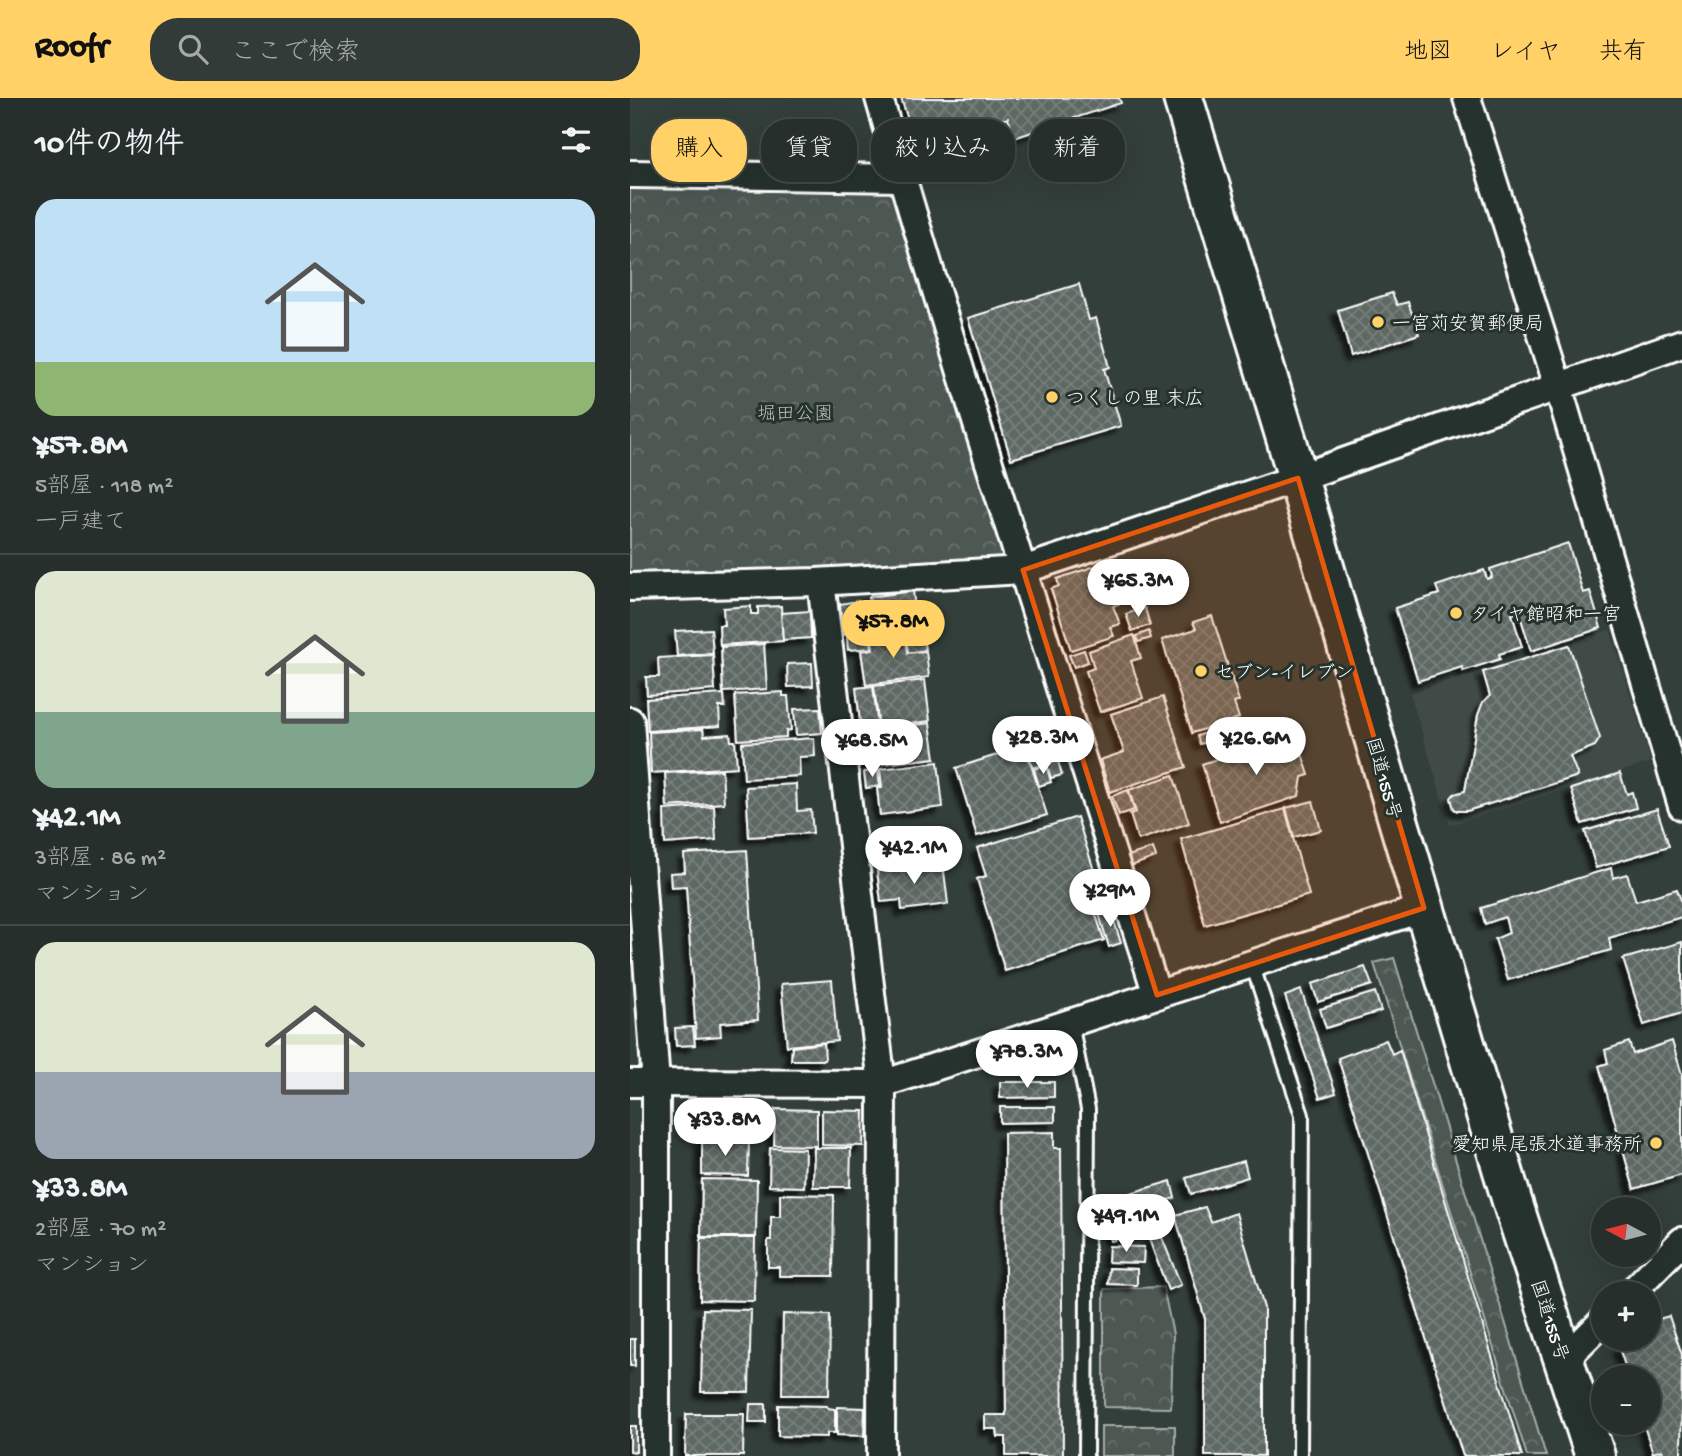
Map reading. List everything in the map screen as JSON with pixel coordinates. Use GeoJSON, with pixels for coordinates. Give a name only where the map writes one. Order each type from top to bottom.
{"type":"FeatureCollection","features":[{"type":"Feature","properties":{"kind":"highway","name":"国道155号"},"geometry":{"type":"LineString","coordinates":[[1184,98],[1512,1201],[1595,1456]]}},
{"type":"Feature","properties":{"kind":"street"},"geometry":{"type":"LineString","coordinates":[[879,98],[885,119]]}},
{"type":"Feature","properties":{"kind":"street"},"geometry":{"type":"LineString","coordinates":[[1467,98],[1558,386],[1682,806]]}},
{"type":"Feature","properties":{"kind":"street"},"geometry":{"type":"LineString","coordinates":[[630,174],[871,178]]}},
{"type":"Feature","properties":{"kind":"street"},"geometry":{"type":"LineString","coordinates":[[903,182],[1157,995]]}},
{"type":"Feature","properties":{"kind":"street"},"geometry":{"type":"LineString","coordinates":[[630,587],[821,582],[1023,570],[1298,478],[1682,343]]}},
{"type":"Feature","properties":{"kind":"street"},"geometry":{"type":"LineString","coordinates":[[821,582],[882,1084],[881,1456]]}},
{"type":"Feature","properties":{"kind":"street"},"geometry":{"type":"LineString","coordinates":[[630,721],[656,1456]]}},
{"type":"Feature","properties":{"kind":"street"},"geometry":{"type":"LineString","coordinates":[[643,1083],[882,1084],[1424,908]]}},
{"type":"Feature","properties":{"kind":"street"},"geometry":{"type":"LineString","coordinates":[[1643,1281],[1682,1241]]}},
{"type":"Feature","properties":{"kind":"street"},"geometry":{"type":"LineString","coordinates":[[1564,1360],[1591,1333]]}},
{"type":"Feature","properties":{"kind":"lane"},"geometry":{"type":"LineString","coordinates":[[1252,964],[1302,1115],[1300,1456]]}},
{"type":"Feature","properties":{"kind":"lane"},"geometry":{"type":"LineString","coordinates":[[1070,1023],[1088,1109],[1086,1456]]}},
{"type":"Feature","properties":{"kind":"highlighted area"},"geometry":{"type":"Polygon","coordinates":[[[1298,478],[1424,908],[1157,995],[1023,570],[1298,478]]]}},
{"type":"Feature","properties":{"kind":"shaded area"},"geometry":{"type":"Polygon","coordinates":[[[1610,630],[1651,762],[1450,825],[1410,693],[1610,630]]]}},
{"type":"Feature","properties":{"kind":"green space","name":"堀田公園"},"geometry":{"type":"Polygon","coordinates":[[[630,182],[895,185],[1018,565],[630,582],[630,182]]]}},
{"type":"Feature","properties":{"kind":"green space"},"geometry":{"type":"Polygon","coordinates":[[[1394,958],[1546,1456],[1527,1456],[1374,963],[1394,958]]]}},
{"type":"Feature","properties":{"kind":"green space"},"geometry":{"type":"Polygon","coordinates":[[[1163,1287],[1173,1334],[1171,1408],[1104,1407],[1104,1289],[1163,1287]]]}},
{"type":"Feature","properties":{"kind":"green space"},"geometry":{"type":"Polygon","coordinates":[[[1101,1426],[1175,1426],[1175,1456],[1101,1456],[1101,1426]]]}},
{"type":"Feature","properties":{"kind":"building"},"geometry":{"type":"Polygon","coordinates":[[[901,98],[1119,98],[1121,103],[1072,119],[1029,119],[1029,133],[1015,138],[1015,119],[908,119],[901,98]]]}},
{"type":"Feature","properties":{"kind":"building","name":"つくしの里 末広"},"geometry":{"type":"Polygon","coordinates":[[[1079,284],[1089,320],[1096,318],[1110,367],[1104,369],[1121,426],[1011,459],[968,318],[1079,284]]]}},
{"type":"Feature","properties":{"kind":"building","name":"一宮苅安賀郵便局"},"geometry":{"type":"Polygon","coordinates":[[[1392,293],[1397,305],[1408,302],[1419,334],[1351,356],[1338,310],[1392,293]]]}},
{"type":"Feature","properties":{"kind":"building","name":"タイヤ館昭和一宮"},"geometry":{"type":"Polygon","coordinates":[[[1568,543],[1583,593],[1590,591],[1601,628],[1531,651],[1519,612],[1512,614],[1522,647],[1499,654],[1500,659],[1463,671],[1462,667],[1418,681],[1395,608],[1439,594],[1436,586],[1484,570],[1487,579],[1492,577],[1490,569],[1568,543]]]}},
{"type":"Feature","properties":{"kind":"building"},"geometry":{"type":"Polygon","coordinates":[[[1107,562],[1121,603],[1113,606],[1120,624],[1110,627],[1114,636],[1071,650],[1051,589],[1059,586],[1057,579],[1107,562]]]}},
{"type":"Feature","properties":{"kind":"building"},"geometry":{"type":"Polygon","coordinates":[[[913,591],[917,626],[863,633],[860,611],[871,609],[869,597],[913,591]]]}},
{"type":"Feature","properties":{"kind":"building"},"geometry":{"type":"Polygon","coordinates":[[[858,601],[861,633],[843,635],[840,604],[858,601]]]}},
{"type":"Feature","properties":{"kind":"building"},"geometry":{"type":"Polygon","coordinates":[[[751,606],[751,614],[758,614],[758,607],[781,606],[783,641],[720,645],[719,625],[724,625],[723,608],[751,606]]]}},
{"type":"Feature","properties":{"kind":"building"},"geometry":{"type":"Polygon","coordinates":[[[1145,608],[1150,625],[1132,631],[1126,614],[1145,608]]]}},
{"type":"Feature","properties":{"kind":"building"},"geometry":{"type":"Polygon","coordinates":[[[810,611],[811,638],[783,640],[781,613],[810,611]]]}},
{"type":"Feature","properties":{"kind":"building","name":"セブン-イレブン"},"geometry":{"type":"Polygon","coordinates":[[[1212,616],[1239,701],[1234,703],[1239,718],[1192,733],[1162,640],[1196,629],[1193,622],[1212,616]]]}},
{"type":"Feature","properties":{"kind":"building"},"geometry":{"type":"Polygon","coordinates":[[[922,627],[925,650],[908,653],[905,629],[922,627]]]}},
{"type":"Feature","properties":{"kind":"building"},"geometry":{"type":"Polygon","coordinates":[[[711,629],[713,653],[677,656],[675,631],[711,629]]]}},
{"type":"Feature","properties":{"kind":"building"},"geometry":{"type":"Polygon","coordinates":[[[904,629],[908,653],[926,651],[929,677],[866,685],[861,651],[873,649],[871,634],[904,629]]]}},
{"type":"Feature","properties":{"kind":"building"},"geometry":{"type":"Polygon","coordinates":[[[1149,631],[1151,638],[1138,642],[1136,636],[1149,631]]]}},
{"type":"Feature","properties":{"kind":"building"},"geometry":{"type":"Polygon","coordinates":[[[870,634],[872,648],[848,650],[847,637],[870,634]]]}},
{"type":"Feature","properties":{"kind":"building"},"geometry":{"type":"Polygon","coordinates":[[[1134,635],[1141,658],[1131,661],[1143,698],[1100,712],[1086,671],[1094,668],[1089,651],[1134,635]]]}},
{"type":"Feature","properties":{"kind":"building"},"geometry":{"type":"Polygon","coordinates":[[[764,644],[767,689],[723,692],[721,647],[764,644]]]}},
{"type":"Feature","properties":{"kind":"building"},"geometry":{"type":"Polygon","coordinates":[[[1569,645],[1600,738],[1595,746],[1570,756],[1578,776],[1467,811],[1454,809],[1451,798],[1454,794],[1465,791],[1478,715],[1483,702],[1490,696],[1483,672],[1569,645]]]}},
{"type":"Feature","properties":{"kind":"building"},"geometry":{"type":"Polygon","coordinates":[[[1084,650],[1088,662],[1074,667],[1069,655],[1084,650]]]}},
{"type":"Feature","properties":{"kind":"building"},"geometry":{"type":"Polygon","coordinates":[[[713,655],[715,690],[647,695],[646,677],[659,677],[658,658],[713,655]]]}},
{"type":"Feature","properties":{"kind":"building"},"geometry":{"type":"Polygon","coordinates":[[[812,663],[813,686],[788,687],[787,664],[812,663]]]}},
{"type":"Feature","properties":{"kind":"building"},"geometry":{"type":"Polygon","coordinates":[[[925,680],[930,721],[879,728],[874,686],[925,680]]]}},
{"type":"Feature","properties":{"kind":"building"},"geometry":{"type":"Polygon","coordinates":[[[873,686],[878,728],[861,730],[856,688],[873,686]]]}},
{"type":"Feature","properties":{"kind":"building"},"geometry":{"type":"Polygon","coordinates":[[[783,692],[783,696],[788,696],[791,730],[786,731],[786,737],[738,740],[735,695],[783,692]]]}},
{"type":"Feature","properties":{"kind":"building"},"geometry":{"type":"Polygon","coordinates":[[[724,694],[725,707],[719,707],[720,726],[648,731],[646,699],[724,694]]]}},
{"type":"Feature","properties":{"kind":"building"},"geometry":{"type":"Polygon","coordinates":[[[1163,697],[1186,767],[1110,792],[1100,760],[1124,752],[1111,714],[1163,697]]]}},
{"type":"Feature","properties":{"kind":"building"},"geometry":{"type":"Polygon","coordinates":[[[820,708],[822,733],[796,735],[794,709],[820,708]]]}},
{"type":"Feature","properties":{"kind":"building"},"geometry":{"type":"Polygon","coordinates":[[[930,723],[935,758],[866,766],[864,753],[860,753],[858,732],[930,723]]]}},
{"type":"Feature","properties":{"kind":"building"},"geometry":{"type":"Polygon","coordinates":[[[1230,725],[1233,734],[1200,744],[1197,736],[1230,725]]]}},
{"type":"Feature","properties":{"kind":"building"},"geometry":{"type":"Polygon","coordinates":[[[703,729],[704,736],[730,734],[731,741],[735,741],[737,767],[651,773],[649,732],[703,729]]]}},
{"type":"Feature","properties":{"kind":"building"},"geometry":{"type":"Polygon","coordinates":[[[1295,732],[1309,775],[1302,777],[1299,796],[1220,822],[1202,764],[1295,732]]]}},
{"type":"Feature","properties":{"kind":"building"},"geometry":{"type":"Polygon","coordinates":[[[1052,737],[1059,760],[1033,768],[1026,746],[1052,737]]]}},
{"type":"Feature","properties":{"kind":"building"},"geometry":{"type":"Polygon","coordinates":[[[814,738],[815,756],[799,757],[800,776],[744,779],[742,743],[814,738]]]}},
{"type":"Feature","properties":{"kind":"building"},"geometry":{"type":"Polygon","coordinates":[[[1025,746],[1047,815],[977,836],[956,768],[1025,746]]]}},
{"type":"Feature","properties":{"kind":"building"},"geometry":{"type":"Polygon","coordinates":[[[1058,761],[1062,775],[1051,778],[1047,765],[1058,761]]]}},
{"type":"Feature","properties":{"kind":"building"},"geometry":{"type":"Polygon","coordinates":[[[938,762],[943,807],[880,815],[877,788],[882,787],[880,769],[938,762]]]}},
{"type":"Feature","properties":{"kind":"building"},"geometry":{"type":"Polygon","coordinates":[[[1046,765],[1051,782],[1039,786],[1034,769],[1046,765]]]}},
{"type":"Feature","properties":{"kind":"building"},"geometry":{"type":"Polygon","coordinates":[[[722,770],[724,803],[667,807],[665,773],[722,770]]]}},
{"type":"Feature","properties":{"kind":"building"},"geometry":{"type":"Polygon","coordinates":[[[878,771],[880,786],[866,788],[864,772],[878,771]]]}},
{"type":"Feature","properties":{"kind":"building"},"geometry":{"type":"Polygon","coordinates":[[[1620,773],[1627,794],[1632,792],[1636,808],[1582,824],[1571,789],[1620,773]]]}},
{"type":"Feature","properties":{"kind":"building"},"geometry":{"type":"Polygon","coordinates":[[[1173,775],[1189,823],[1138,840],[1130,814],[1136,812],[1129,790],[1173,775]]]}},
{"type":"Feature","properties":{"kind":"building"},"geometry":{"type":"Polygon","coordinates":[[[796,784],[797,811],[811,810],[813,833],[749,837],[746,787],[796,784]]]}},
{"type":"Feature","properties":{"kind":"building"},"geometry":{"type":"Polygon","coordinates":[[[1128,790],[1134,810],[1119,815],[1112,796],[1128,790]]]}},
{"type":"Feature","properties":{"kind":"building"},"geometry":{"type":"Polygon","coordinates":[[[1313,801],[1321,830],[1294,837],[1286,808],[1313,801]]]}},
{"type":"Feature","properties":{"kind":"building"},"geometry":{"type":"Polygon","coordinates":[[[714,806],[716,840],[665,844],[664,810],[714,806]]]}},
{"type":"Feature","properties":{"kind":"building"},"geometry":{"type":"Polygon","coordinates":[[[1285,809],[1309,895],[1205,925],[1181,839],[1285,809]]]}},
{"type":"Feature","properties":{"kind":"building"},"geometry":{"type":"Polygon","coordinates":[[[1657,809],[1669,846],[1596,868],[1585,831],[1657,809]]]}},
{"type":"Feature","properties":{"kind":"building"},"geometry":{"type":"Polygon","coordinates":[[[1077,817],[1106,908],[1095,912],[1104,940],[1005,971],[977,879],[986,876],[977,848],[1077,817]]]}},
{"type":"Feature","properties":{"kind":"building"},"geometry":{"type":"Polygon","coordinates":[[[1153,848],[1156,857],[1131,866],[1128,856],[1153,848]]]}},
{"type":"Feature","properties":{"kind":"building"},"geometry":{"type":"Polygon","coordinates":[[[747,850],[758,1020],[720,1023],[721,1036],[696,1038],[686,886],[671,887],[670,873],[685,872],[684,854],[747,850]]]}},
{"type":"Feature","properties":{"kind":"building"},"geometry":{"type":"Polygon","coordinates":[[[943,863],[948,904],[902,910],[901,900],[881,902],[877,871],[943,863]]]}},
{"type":"Feature","properties":{"kind":"building"},"geometry":{"type":"Polygon","coordinates":[[[1611,868],[1613,878],[1627,874],[1636,901],[1677,889],[1682,903],[1682,917],[1609,938],[1611,950],[1508,980],[1495,939],[1509,933],[1505,917],[1485,924],[1481,908],[1611,868]]]}},
{"type":"Feature","properties":{"kind":"building"},"geometry":{"type":"Polygon","coordinates":[[[1111,911],[1121,943],[1109,947],[1099,914],[1111,911]]]}},
{"type":"Feature","properties":{"kind":"building"},"geometry":{"type":"Polygon","coordinates":[[[1682,942],[1682,1013],[1644,1025],[1623,959],[1682,942]]]}},
{"type":"Feature","properties":{"kind":"building"},"geometry":{"type":"Polygon","coordinates":[[[1365,967],[1372,985],[1318,1002],[1312,984],[1365,967]]]}},
{"type":"Feature","properties":{"kind":"building"},"geometry":{"type":"Polygon","coordinates":[[[832,980],[837,1041],[787,1046],[781,984],[832,980]]]}},
{"type":"Feature","properties":{"kind":"building"},"geometry":{"type":"Polygon","coordinates":[[[1301,990],[1336,1093],[1320,1098],[1285,996],[1301,990]]]}},
{"type":"Feature","properties":{"kind":"building"},"geometry":{"type":"Polygon","coordinates":[[[1375,992],[1381,1011],[1326,1028],[1320,1009],[1375,992]]]}},
{"type":"Feature","properties":{"kind":"building"},"geometry":{"type":"Polygon","coordinates":[[[693,1027],[695,1045],[676,1046],[675,1028],[693,1027]]]}},
{"type":"Feature","properties":{"kind":"building"},"geometry":{"type":"Polygon","coordinates":[[[1386,1040],[1392,1054],[1400,1050],[1522,1456],[1463,1456],[1338,1058],[1386,1040]]]}},
{"type":"Feature","properties":{"kind":"building"},"geometry":{"type":"Polygon","coordinates":[[[1672,1041],[1682,1075],[1682,1175],[1634,1189],[1599,1066],[1608,1063],[1605,1050],[1629,1042],[1633,1054],[1672,1041]]]}},
{"type":"Feature","properties":{"kind":"building"},"geometry":{"type":"Polygon","coordinates":[[[824,1043],[825,1060],[791,1060],[792,1047],[824,1043]]]}},
{"type":"Feature","properties":{"kind":"building"},"geometry":{"type":"Polygon","coordinates":[[[1000,1082],[1054,1082],[1054,1097],[1000,1098],[1000,1082]]]}},
{"type":"Feature","properties":{"kind":"building"},"geometry":{"type":"Polygon","coordinates":[[[702,1105],[750,1105],[749,1137],[701,1136],[702,1105]]]}},
{"type":"Feature","properties":{"kind":"building"},"geometry":{"type":"Polygon","coordinates":[[[1000,1107],[1055,1107],[1055,1122],[1000,1123],[1000,1107]]]}},
{"type":"Feature","properties":{"kind":"building"},"geometry":{"type":"Polygon","coordinates":[[[775,1109],[817,1110],[817,1146],[774,1145],[775,1109]]]}},
{"type":"Feature","properties":{"kind":"building"},"geometry":{"type":"Polygon","coordinates":[[[822,1110],[864,1111],[863,1146],[822,1145],[822,1110]]]}},
{"type":"Feature","properties":{"kind":"building"},"geometry":{"type":"Polygon","coordinates":[[[1054,1132],[1054,1148],[1061,1148],[1063,1456],[1006,1456],[1006,1437],[998,1437],[997,1429],[985,1429],[985,1415],[1006,1415],[1004,1133],[1054,1132]]]}},
{"type":"Feature","properties":{"kind":"building"},"geometry":{"type":"Polygon","coordinates":[[[702,1140],[749,1140],[748,1176],[702,1175],[702,1140]]]}},
{"type":"Feature","properties":{"kind":"building"},"geometry":{"type":"Polygon","coordinates":[[[770,1148],[805,1149],[804,1187],[769,1186],[770,1148]]]}},
{"type":"Feature","properties":{"kind":"building"},"geometry":{"type":"Polygon","coordinates":[[[814,1148],[851,1148],[850,1187],[813,1187],[814,1148]]]}},
{"type":"Feature","properties":{"kind":"building"},"geometry":{"type":"Polygon","coordinates":[[[1244,1161],[1248,1177],[1191,1194],[1186,1178],[1244,1161]]]}},
{"type":"Feature","properties":{"kind":"building"},"geometry":{"type":"Polygon","coordinates":[[[702,1179],[757,1180],[756,1237],[701,1237],[702,1179]]]}},
{"type":"Feature","properties":{"kind":"building"},"geometry":{"type":"Polygon","coordinates":[[[1171,1181],[1175,1198],[1122,1214],[1117,1197],[1171,1181]]]}},
{"type":"Feature","properties":{"kind":"building"},"geometry":{"type":"Polygon","coordinates":[[[780,1194],[834,1195],[833,1276],[779,1276],[779,1267],[768,1267],[771,1217],[780,1217],[780,1194]]]}},
{"type":"Feature","properties":{"kind":"building"},"geometry":{"type":"Polygon","coordinates":[[[1205,1207],[1211,1222],[1236,1213],[1264,1308],[1264,1456],[1205,1456],[1205,1319],[1175,1215],[1205,1207]]]}},
{"type":"Feature","properties":{"kind":"building"},"geometry":{"type":"Polygon","coordinates":[[[1154,1211],[1158,1227],[1111,1241],[1107,1225],[1154,1211]]]}},
{"type":"Feature","properties":{"kind":"building"},"geometry":{"type":"Polygon","coordinates":[[[1161,1235],[1181,1285],[1168,1290],[1149,1239],[1161,1235]]]}},
{"type":"Feature","properties":{"kind":"building"},"geometry":{"type":"Polygon","coordinates":[[[701,1238],[755,1238],[754,1301],[700,1300],[701,1238]]]}},
{"type":"Feature","properties":{"kind":"building"},"geometry":{"type":"Polygon","coordinates":[[[1109,1246],[1144,1247],[1143,1263],[1108,1262],[1109,1246]]]}},
{"type":"Feature","properties":{"kind":"building"},"geometry":{"type":"Polygon","coordinates":[[[1109,1268],[1137,1269],[1137,1285],[1108,1284],[1109,1268]]]}},
{"type":"Feature","properties":{"kind":"building"},"geometry":{"type":"Polygon","coordinates":[[[703,1309],[751,1310],[749,1392],[701,1392],[703,1309]]]}},
{"type":"Feature","properties":{"kind":"building"},"geometry":{"type":"Polygon","coordinates":[[[783,1314],[830,1315],[829,1395],[782,1395],[783,1314]]]}},
{"type":"Feature","properties":{"kind":"building"},"geometry":{"type":"Polygon","coordinates":[[[1669,1316],[1682,1355],[1681,1456],[1664,1456],[1662,1450],[1653,1453],[1647,1435],[1661,1435],[1661,1365],[1625,1365],[1620,1351],[1661,1351],[1661,1318],[1669,1316]]]}},
{"type":"Feature","properties":{"kind":"building"},"geometry":{"type":"Polygon","coordinates":[[[630,1339],[635,1339],[635,1366],[630,1366],[630,1339]]]}},
{"type":"Feature","properties":{"kind":"building"},"geometry":{"type":"Polygon","coordinates":[[[750,1404],[766,1404],[766,1422],[749,1422],[750,1404]]]}},
{"type":"Feature","properties":{"kind":"building"},"geometry":{"type":"Polygon","coordinates":[[[778,1405],[827,1406],[835,1409],[835,1433],[827,1433],[827,1437],[778,1436],[778,1405]]]}},
{"type":"Feature","properties":{"kind":"building"},"geometry":{"type":"Polygon","coordinates":[[[837,1407],[865,1408],[864,1436],[837,1435],[837,1407]]]}},
{"type":"Feature","properties":{"kind":"building"},"geometry":{"type":"Polygon","coordinates":[[[686,1414],[744,1414],[743,1456],[685,1456],[686,1414]]]}},
{"type":"Feature","properties":{"kind":"building"},"geometry":{"type":"Polygon","coordinates":[[[630,1426],[636,1426],[636,1452],[630,1451],[630,1426]]]}},
{"type":"Feature","properties":{"kind":"place","name":"一宮苅安賀郵便局"},"geometry":{"type":"Point","coordinates":[1378,322]}},
{"type":"Feature","properties":{"kind":"place","name":"つくしの里 末広"},"geometry":{"type":"Point","coordinates":[1052,397]}},
{"type":"Feature","properties":{"kind":"place","name":"タイヤ館昭和一宮"},"geometry":{"type":"Point","coordinates":[1456,613]}},
{"type":"Feature","properties":{"kind":"place","name":"セブン-イレブン"},"geometry":{"type":"Point","coordinates":[1201,671]}},
{"type":"Feature","properties":{"kind":"place","name":"愛知県尾張水道事務所"},"geometry":{"type":"Point","coordinates":[1656,1143]}}]}
